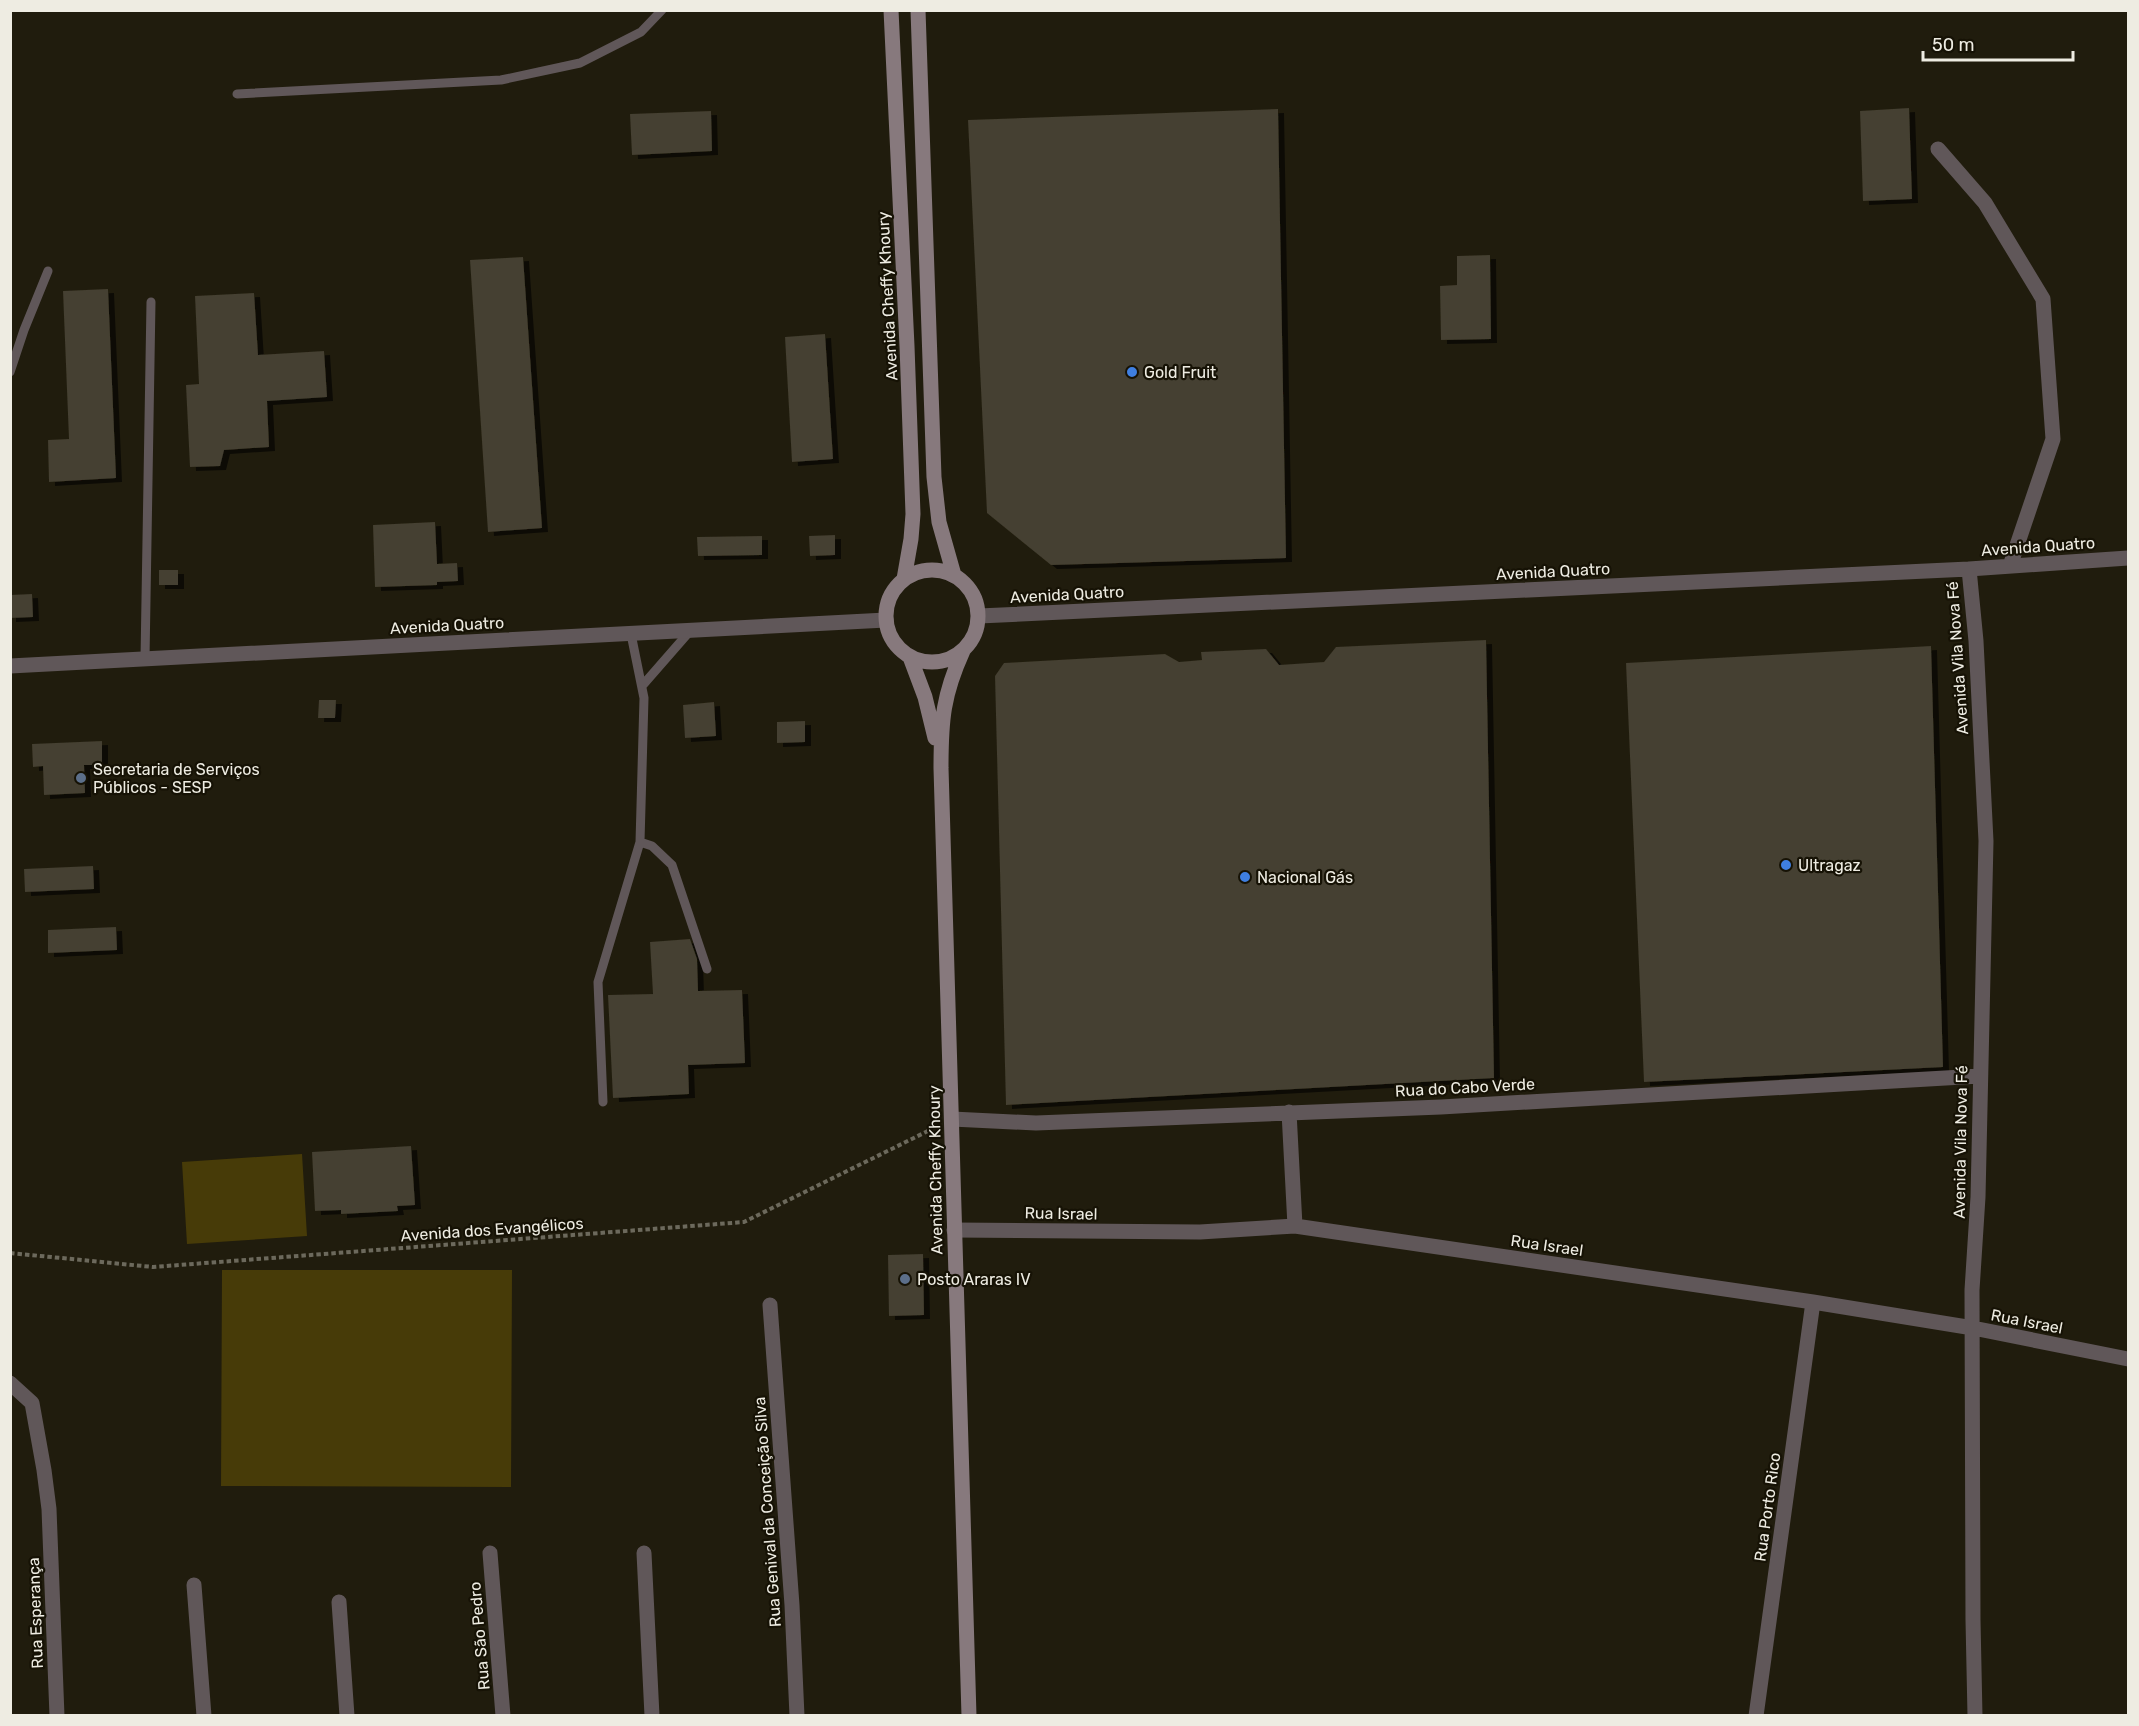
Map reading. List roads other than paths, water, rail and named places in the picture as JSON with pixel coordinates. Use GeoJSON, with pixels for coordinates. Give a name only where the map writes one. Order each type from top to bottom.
{"type":"FeatureCollection","features":[{"type":"Feature","properties":{"kind":"main road","name":"Avenida Cheffy Khoury"},"geometry":{"type":"LineString","coordinates":[[891,10],[913,514],[904,579]]}},
{"type":"Feature","properties":{"kind":"main road"},"geometry":{"type":"LineString","coordinates":[[918,10],[934,477],[939,522],[954,575]]}},
{"type":"Feature","properties":{"kind":"main road"},"geometry":{"type":"LineString","coordinates":[[942,570],[954,575],[967,585],[975,600],[979,616],[972,641],[963,651],[940,662],[924,662],[910,657],[898,648],[889,634],[886,620],[887,604],[894,590],[904,579],[916,573],[942,570]]}},
{"type":"Feature","properties":{"kind":"main road"},"geometry":{"type":"LineString","coordinates":[[941,768],[941,726],[944,706],[963,651]]}},
{"type":"Feature","properties":{"kind":"main road"},"geometry":{"type":"LineString","coordinates":[[910,657],[925,697],[941,768]]}},
{"type":"Feature","properties":{"kind":"main road","name":"Avenida Cheffy Khoury"},"geometry":{"type":"LineString","coordinates":[[941,768],[969,1716]]}},
{"type":"Feature","properties":{"kind":"street"},"geometry":{"type":"LineString","coordinates":[[1938,149],[1985,203],[2043,299],[2053,439],[2010,566]]}},
{"type":"Feature","properties":{"kind":"street","name":"Avenida Quatro"},"geometry":{"type":"LineString","coordinates":[[979,616],[1970,569],[2128,558]]}},
{"type":"Feature","properties":{"kind":"street","name":"Avenida Vila Nova Fé"},"geometry":{"type":"LineString","coordinates":[[1970,569],[1986,841],[1973,1329],[1973,1620],[1976,1716]]}},
{"type":"Feature","properties":{"kind":"street","name":"Avenida Quatro"},"geometry":{"type":"LineString","coordinates":[[10,666],[886,620]]}},
{"type":"Feature","properties":{"kind":"street","name":"Rua do Cabo Verde"},"geometry":{"type":"LineString","coordinates":[[952,1119],[1036,1123],[1453,1106],[1980,1076]]}},
{"type":"Feature","properties":{"kind":"street"},"geometry":{"type":"LineString","coordinates":[[1289,1112],[1295,1226]]}},
{"type":"Feature","properties":{"kind":"street","name":"Rua Israel"},"geometry":{"type":"LineString","coordinates":[[954,1230],[1200,1232],[1295,1226],[1813,1302],[1973,1329],[2128,1359]]}},
{"type":"Feature","properties":{"kind":"street","name":"Rua Porto Rico"},"geometry":{"type":"LineString","coordinates":[[1756,1716],[1813,1302]]}},
{"type":"Feature","properties":{"kind":"street","name":"Rua Genival da Conceição Silva"},"geometry":{"type":"LineString","coordinates":[[771,1305],[792,1605],[797,1716]]}},
{"type":"Feature","properties":{"kind":"street","name":"Rua Esperança"},"geometry":{"type":"LineString","coordinates":[[10,1383],[32,1403],[50,1509],[57,1716]]}},
{"type":"Feature","properties":{"kind":"street","name":"Rua São Pedro"},"geometry":{"type":"LineString","coordinates":[[490,1553],[503,1716]]}},
{"type":"Feature","properties":{"kind":"street"},"geometry":{"type":"LineString","coordinates":[[644,1554],[652,1716]]}},
{"type":"Feature","properties":{"kind":"street"},"geometry":{"type":"LineString","coordinates":[[194,1586],[204,1716]]}},
{"type":"Feature","properties":{"kind":"street"},"geometry":{"type":"LineString","coordinates":[[339,1602],[347,1716]]}},
{"type":"Feature","properties":{"kind":"lane"},"geometry":{"type":"LineString","coordinates":[[237,94],[501,80],[579,63],[641,32],[662,10]]}},
{"type":"Feature","properties":{"kind":"lane"},"geometry":{"type":"LineString","coordinates":[[10,372],[48,271]]}},
{"type":"Feature","properties":{"kind":"lane"},"geometry":{"type":"LineString","coordinates":[[145,659],[151,302]]}},
{"type":"Feature","properties":{"kind":"lane"},"geometry":{"type":"LineString","coordinates":[[642,686],[690,631]]}},
{"type":"Feature","properties":{"kind":"lane"},"geometry":{"type":"LineString","coordinates":[[603,1102],[598,982],[640,842],[644,698],[631,634]]}},
{"type":"Feature","properties":{"kind":"lane"},"geometry":{"type":"LineString","coordinates":[[640,842],[652,846],[672,865],[707,969]]}},
{"type":"Feature","properties":{"kind":"place","name":"Gold Fruit"},"geometry":{"type":"Point","coordinates":[1132,372]}},
{"type":"Feature","properties":{"kind":"place","name":"Secretaria de Serviços Públicos - SESP"},"geometry":{"type":"Point","coordinates":[81,778]}},
{"type":"Feature","properties":{"kind":"place","name":"Ultragaz"},"geometry":{"type":"Point","coordinates":[1786,865]}},
{"type":"Feature","properties":{"kind":"place","name":"Nacional Gás"},"geometry":{"type":"Point","coordinates":[1245,877]}},
{"type":"Feature","properties":{"kind":"place","name":"Posto Araras IV"},"geometry":{"type":"Point","coordinates":[905,1279]}}]}
